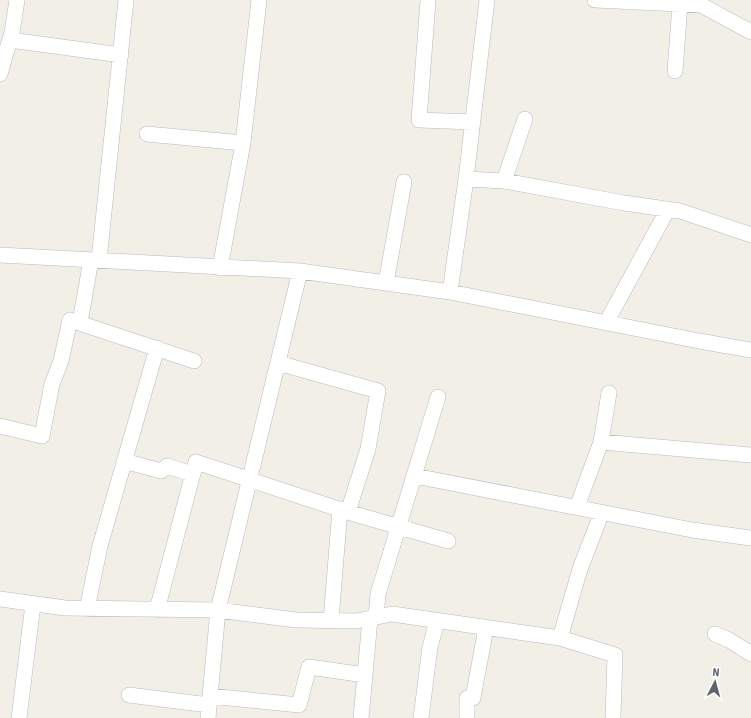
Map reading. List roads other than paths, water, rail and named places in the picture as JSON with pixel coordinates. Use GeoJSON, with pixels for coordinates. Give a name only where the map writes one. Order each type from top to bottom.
{"type":"FeatureCollection","features":[{"type":"Feature","properties":{"kind":"street"},"geometry":{"type":"LineString","coordinates":[[0,72],[10,40],[17,0]]}},
{"type":"Feature","properties":{"kind":"street"},"geometry":{"type":"LineString","coordinates":[[80,322],[95,260],[121,55],[126,0]]}},
{"type":"Feature","properties":{"kind":"street"},"geometry":{"type":"LineString","coordinates":[[220,268],[243,143],[259,0]]}},
{"type":"Feature","properties":{"kind":"street"},"geometry":{"type":"LineString","coordinates":[[450,292],[466,179],[486,0]]}},
{"type":"Feature","properties":{"kind":"street"},"geometry":{"type":"LineString","coordinates":[[594,0],[680,4],[701,3],[751,32]]}},
{"type":"Feature","properties":{"kind":"street"},"geometry":{"type":"LineString","coordinates":[[428,1],[419,120],[472,122]]}},
{"type":"Feature","properties":{"kind":"street"},"geometry":{"type":"LineString","coordinates":[[675,71],[680,4]]}},
{"type":"Feature","properties":{"kind":"street"},"geometry":{"type":"LineString","coordinates":[[10,40],[121,55]]}},
{"type":"Feature","properties":{"kind":"street"},"geometry":{"type":"LineString","coordinates":[[504,181],[525,119]]}},
{"type":"Feature","properties":{"kind":"street"},"geometry":{"type":"LineString","coordinates":[[147,134],[243,143]]}},
{"type":"Feature","properties":{"kind":"street"},"geometry":{"type":"LineString","coordinates":[[466,179],[504,181],[624,203],[680,211],[751,234]]}},
{"type":"Feature","properties":{"kind":"street"},"geometry":{"type":"LineString","coordinates":[[386,283],[404,182]]}},
{"type":"Feature","properties":{"kind":"street"},"geometry":{"type":"LineString","coordinates":[[606,323],[668,209]]}},
{"type":"Feature","properties":{"kind":"street"},"geometry":{"type":"LineString","coordinates":[[0,255],[220,268],[300,271],[450,292],[751,350]]}},
{"type":"Feature","properties":{"kind":"street"},"geometry":{"type":"LineString","coordinates":[[209,707],[218,610],[300,271]]}},
{"type":"Feature","properties":{"kind":"street"},"geometry":{"type":"LineString","coordinates":[[0,426],[42,436],[52,384],[61,361],[70,320],[80,322],[194,361]]}},
{"type":"Feature","properties":{"kind":"street"},"geometry":{"type":"LineString","coordinates":[[87,609],[100,546],[157,348]]}},
{"type":"Feature","properties":{"kind":"street"},"geometry":{"type":"LineString","coordinates":[[278,363],[378,391],[368,448],[344,510],[331,620]]}},
{"type":"Feature","properties":{"kind":"street"},"geometry":{"type":"LineString","coordinates":[[577,507],[601,442],[609,393]]}},
{"type":"Feature","properties":{"kind":"street"},"geometry":{"type":"LineString","coordinates":[[361,718],[365,675],[378,594],[438,397]]}},
{"type":"Feature","properties":{"kind":"street"},"geometry":{"type":"LineString","coordinates":[[601,442],[751,455]]}},
{"type":"Feature","properties":{"kind":"street"},"geometry":{"type":"LineString","coordinates":[[124,461],[161,471],[167,466],[192,474]]}},
{"type":"Feature","properties":{"kind":"street"},"geometry":{"type":"LineString","coordinates":[[157,610],[196,462],[344,510],[448,541]]}},
{"type":"Feature","properties":{"kind":"street"},"geometry":{"type":"LineString","coordinates":[[415,476],[692,530],[751,538]]}},
{"type":"Feature","properties":{"kind":"street"},"geometry":{"type":"LineString","coordinates":[[560,638],[580,569],[602,512]]}},
{"type":"Feature","properties":{"kind":"street"},"geometry":{"type":"LineString","coordinates":[[0,599],[65,608],[218,610],[296,620],[356,621],[392,614],[560,638],[615,655],[614,718]]}},
{"type":"Feature","properties":{"kind":"street"},"geometry":{"type":"LineString","coordinates":[[19,718],[33,604]]}},
{"type":"Feature","properties":{"kind":"street"},"geometry":{"type":"LineString","coordinates":[[421,718],[430,647],[437,621]]}},
{"type":"Feature","properties":{"kind":"street"},"geometry":{"type":"LineString","coordinates":[[467,718],[467,698],[474,698],[486,628]]}},
{"type":"Feature","properties":{"kind":"street"},"geometry":{"type":"LineString","coordinates":[[715,634],[729,640],[751,654]]}},
{"type":"Feature","properties":{"kind":"street"},"geometry":{"type":"LineString","coordinates":[[129,695],[209,707],[299,705],[309,667],[365,675]]}}]}
